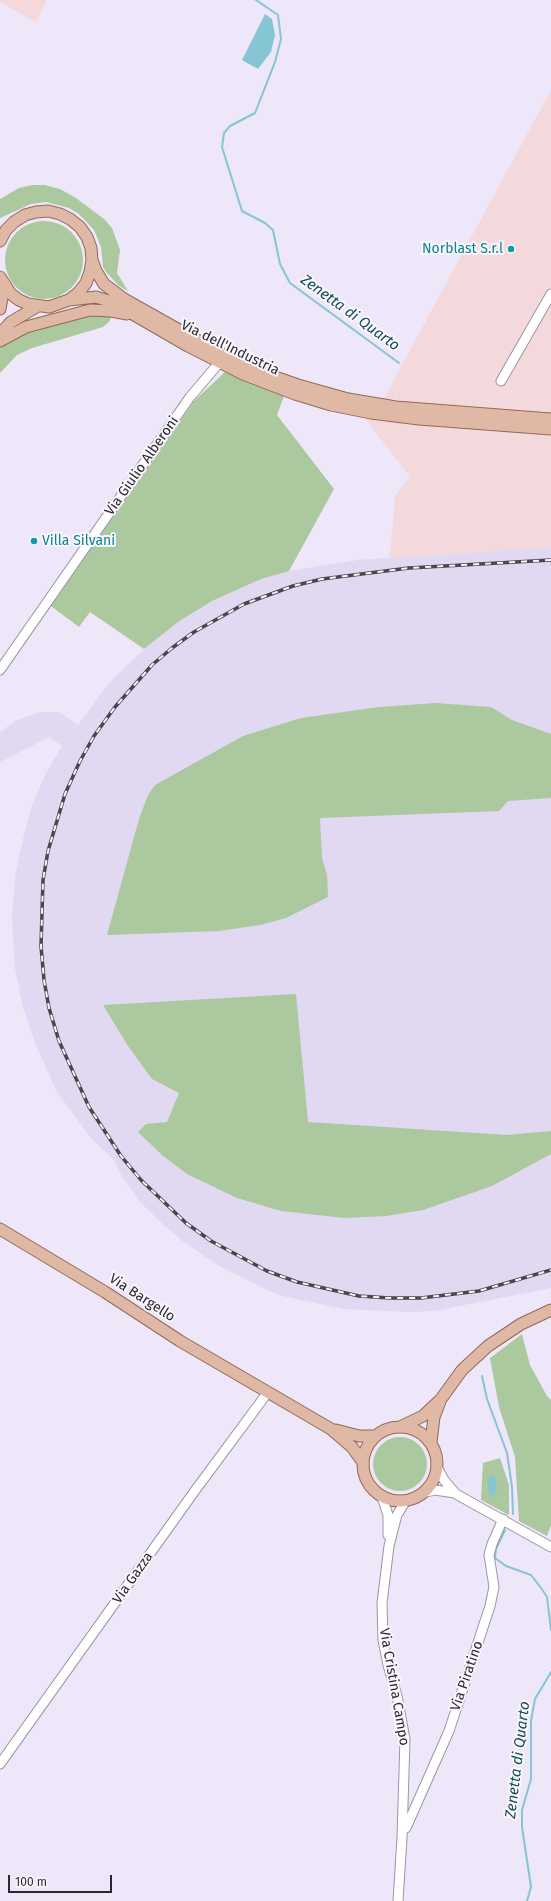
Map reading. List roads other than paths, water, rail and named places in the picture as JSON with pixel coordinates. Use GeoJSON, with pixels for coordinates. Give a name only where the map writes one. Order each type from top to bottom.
{"type":"FeatureCollection","features":[{"type":"Feature","properties":{"kind":"main road"},"geometry":{"type":"LineString","coordinates":[[0,241],[6,230],[14,222],[24,215],[36,212],[48,211],[60,214],[70,219],[80,227],[87,237],[91,248],[92,260],[86,283],[79,292],[69,300]]}},
{"type":"Feature","properties":{"kind":"main road"},"geometry":{"type":"LineString","coordinates":[[0,228],[14,222]]}},
{"type":"Feature","properties":{"kind":"main road","name":"Via dell'Industria"},"geometry":{"type":"LineString","coordinates":[[92,260],[96,271],[104,284],[124,300],[222,354],[272,376],[348,399],[396,407],[551,419]]}},
{"type":"Feature","properties":{"kind":"main road"},"geometry":{"type":"LineString","coordinates":[[0,278],[11,294],[28,304],[38,306]]}},
{"type":"Feature","properties":{"kind":"main road"},"geometry":{"type":"LineString","coordinates":[[0,278],[3,292],[0,308]]}},
{"type":"Feature","properties":{"kind":"main road","name":"Via dell'Industria"},"geometry":{"type":"LineString","coordinates":[[38,306],[59,304],[69,300],[86,297],[103,299],[124,308],[138,319],[219,363],[278,388],[346,408],[420,419],[551,429]]}},
{"type":"Feature","properties":{"kind":"main road"},"geometry":{"type":"LineString","coordinates":[[0,334],[11,322],[38,306]]}},
{"type":"Feature","properties":{"kind":"main road"},"geometry":{"type":"LineString","coordinates":[[0,341],[26,328],[90,310],[111,311],[138,319]]}},
{"type":"Feature","properties":{"kind":"main road","name":"Via Bargello"},"geometry":{"type":"LineString","coordinates":[[0,1229],[105,1292],[180,1340],[330,1429]]}},
{"type":"Feature","properties":{"kind":"main road"},"geometry":{"type":"LineString","coordinates":[[402,1426],[418,1431],[431,1442],[437,1455],[438,1469],[434,1482],[426,1492],[405,1502],[393,1501],[382,1497],[373,1491],[367,1482],[363,1472],[362,1461],[366,1447],[374,1436],[387,1429],[402,1426],[423,1416],[441,1399],[462,1370],[488,1346],[521,1324],[551,1310]]}},
{"type":"Feature","properties":{"kind":"main road"},"geometry":{"type":"LineString","coordinates":[[431,1442],[434,1417],[441,1399]]}},
{"type":"Feature","properties":{"kind":"main road"},"geometry":{"type":"LineString","coordinates":[[330,1429],[359,1436],[374,1436]]}},
{"type":"Feature","properties":{"kind":"main road"},"geometry":{"type":"LineString","coordinates":[[330,1429],[348,1444],[362,1461]]}},
{"type":"Feature","properties":{"kind":"street"},"geometry":{"type":"LineString","coordinates":[[501,381],[551,294]]}},
{"type":"Feature","properties":{"kind":"street","name":"Via Giulio Alberoni"},"geometry":{"type":"LineString","coordinates":[[0,670],[190,398],[219,363]]}},
{"type":"Feature","properties":{"kind":"street","name":"Via Gazza"},"geometry":{"type":"LineString","coordinates":[[0,1764],[194,1492],[268,1392]]}},
{"type":"Feature","properties":{"kind":"street"},"geometry":{"type":"LineString","coordinates":[[438,1469],[444,1480],[456,1494]]}},
{"type":"Feature","properties":{"kind":"street"},"geometry":{"type":"LineString","coordinates":[[426,1492],[434,1490],[456,1494],[551,1547]]}},
{"type":"Feature","properties":{"kind":"street","name":"Via Cristina Campo"},"geometry":{"type":"LineString","coordinates":[[382,1497],[388,1515],[389,1546]]}},
{"type":"Feature","properties":{"kind":"street","name":"Via Cristina Campo"},"geometry":{"type":"LineString","coordinates":[[398,1901],[403,1823],[405,1739],[397,1696],[388,1665],[383,1640],[382,1603],[389,1546],[396,1520],[405,1502]]}},
{"type":"Feature","properties":{"kind":"street","name":"Via Piratino"},"geometry":{"type":"LineString","coordinates":[[406,1828],[449,1731],[490,1606],[494,1587],[489,1555],[492,1544],[503,1520]]}},
{"type":"Feature","properties":{"kind":"water"},"geometry":{"type":"Polygon","coordinates":[[[265,14],[272,19],[275,35],[271,52],[258,69],[242,60],[265,14]]]}},
{"type":"Feature","properties":{"kind":"water"},"geometry":{"type":"Polygon","coordinates":[[[491,1475],[495,1478],[497,1486],[496,1492],[492,1497],[489,1494],[488,1480],[491,1475]]]}},
{"type":"Feature","properties":{"kind":"waterway","name":"Zenetta di Quarto"},"geometry":{"type":"LineString","coordinates":[[256,0],[278,15],[281,39],[275,62],[255,113],[230,126],[224,133],[222,147],[242,211],[265,223],[273,230],[280,264],[290,283],[399,363]]}},
{"type":"Feature","properties":{"kind":"waterway","name":"Zenetta di Quarto"},"geometry":{"type":"LineString","coordinates":[[482,1376],[487,1399],[507,1453],[512,1487],[513,1514]]}},
{"type":"Feature","properties":{"kind":"waterway","name":"Zenetta di Quarto"},"geometry":{"type":"LineString","coordinates":[[505,1530],[496,1549],[495,1558],[506,1566],[531,1575],[547,1597],[551,1630]]}},
{"type":"Feature","properties":{"kind":"waterway","name":"Zenetta di Quarto"},"geometry":{"type":"LineString","coordinates":[[527,1901],[531,1887],[522,1827],[522,1810],[531,1779],[531,1721],[535,1699],[551,1672]]}},
{"type":"Feature","properties":{"kind":"railway"},"geometry":{"type":"LineString","coordinates":[[551,560],[409,568],[322,579],[293,586],[244,604],[194,632],[172,648],[152,665],[115,707],[94,736],[80,761],[65,794],[48,851],[43,880],[41,946],[44,980],[49,1008],[59,1041],[89,1107],[121,1156],[141,1180],[186,1223],[211,1241],[267,1271],[297,1282],[359,1296],[421,1298],[479,1291],[551,1270]]}},
{"type":"Feature","properties":{"kind":"place","name":"Norblast S.r.l"},"geometry":{"type":"Point","coordinates":[511,249]}},
{"type":"Feature","properties":{"kind":"place","name":"Villa Silvani"},"geometry":{"type":"Point","coordinates":[34,541]}}]}
